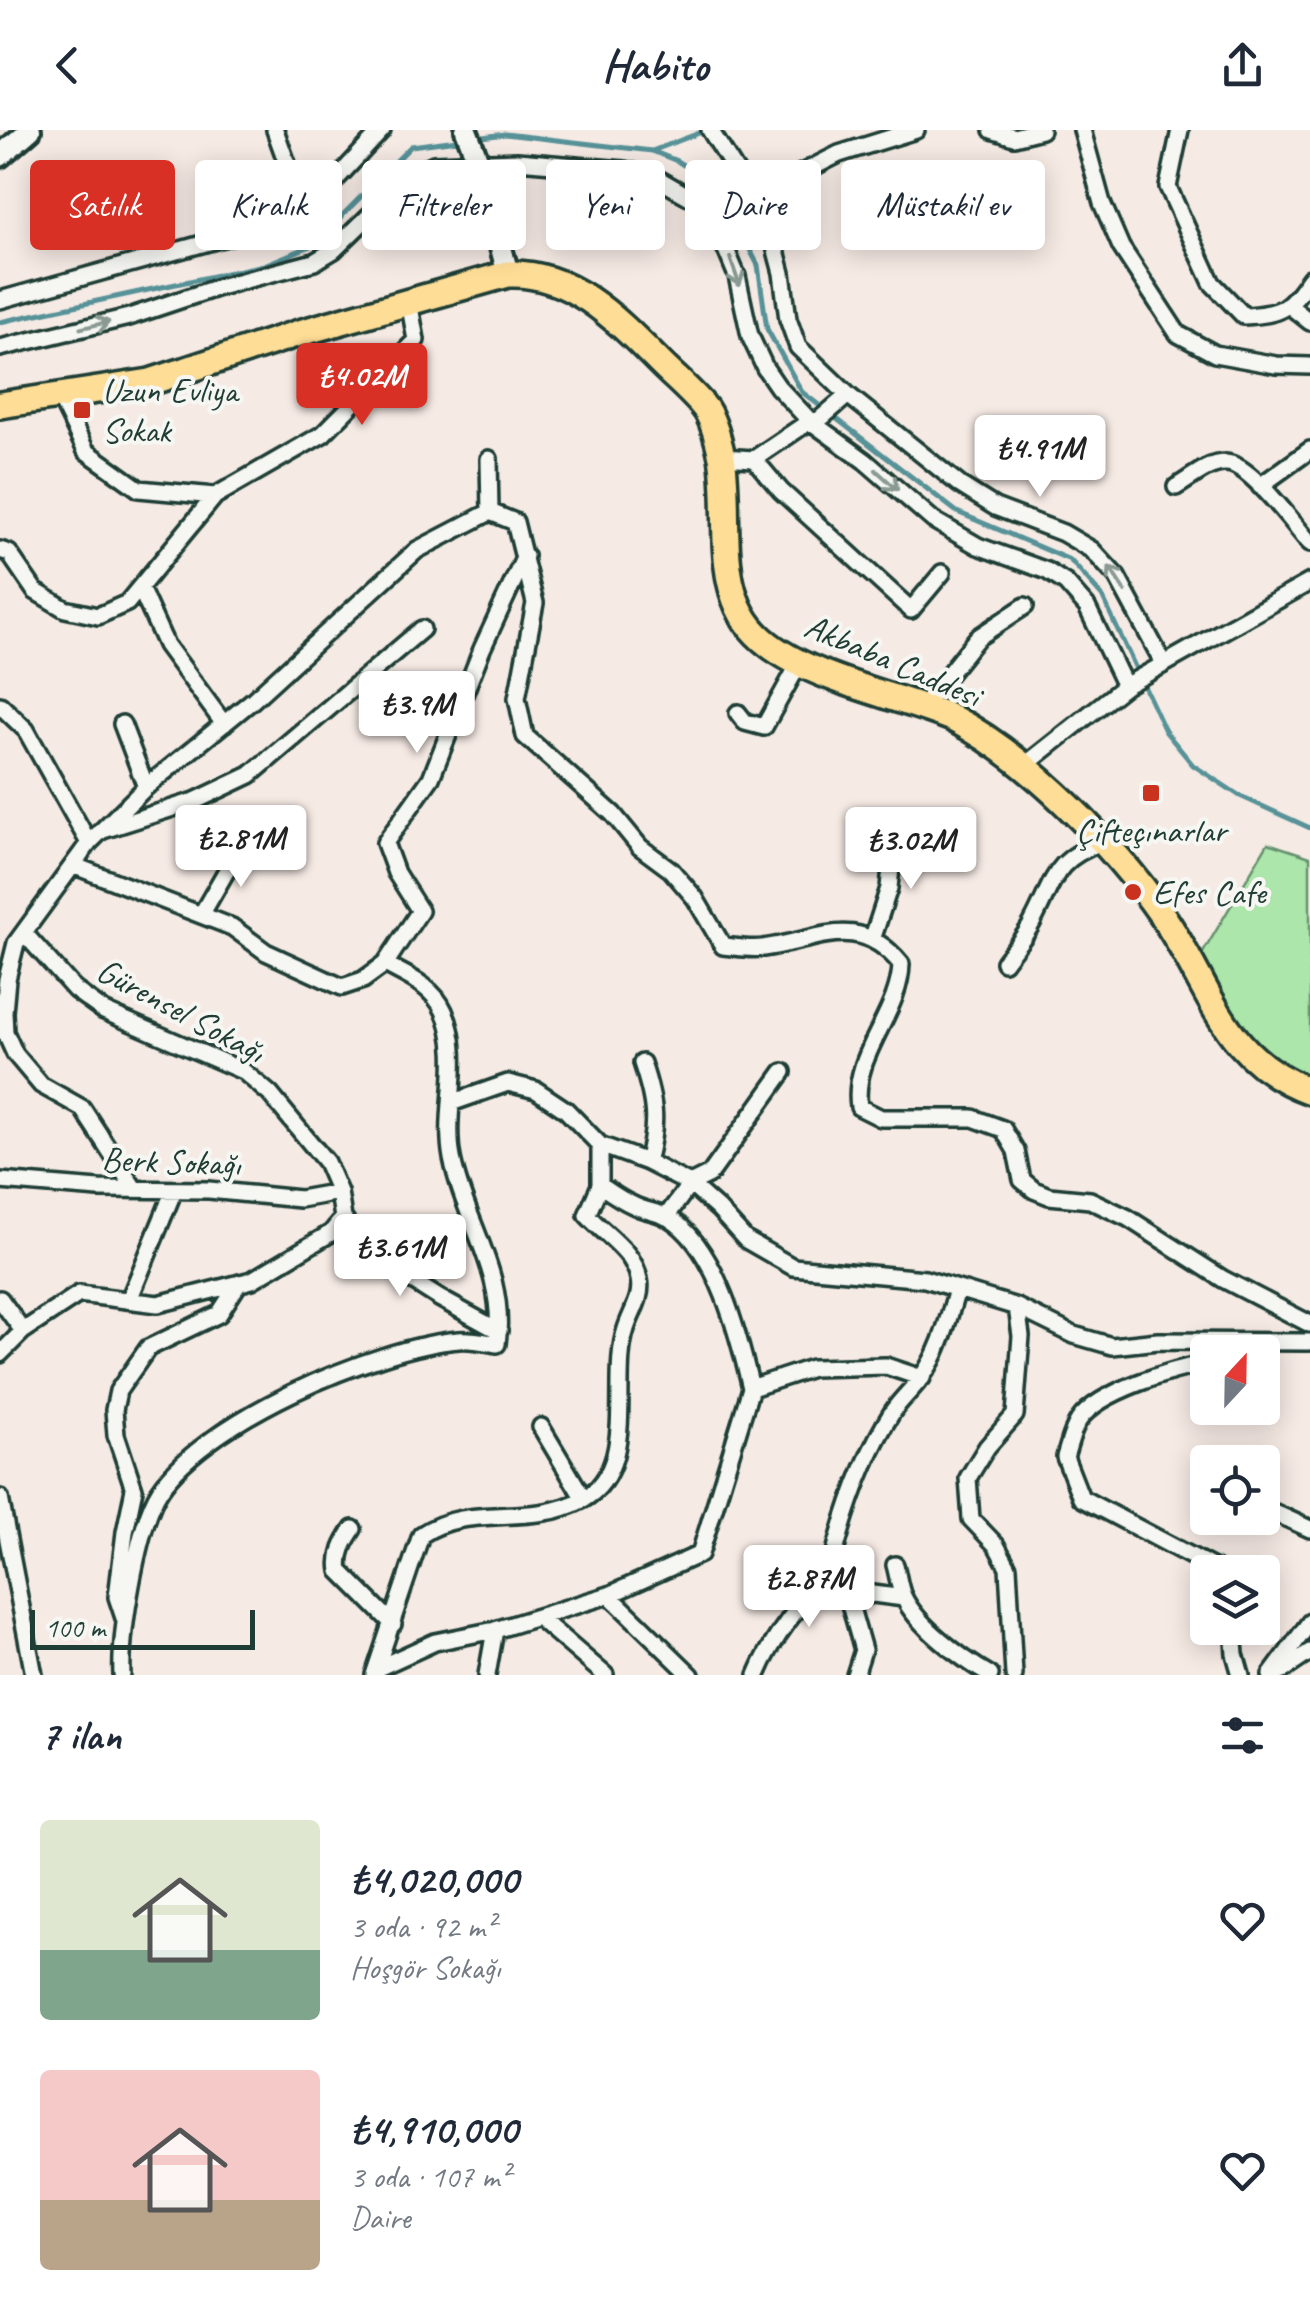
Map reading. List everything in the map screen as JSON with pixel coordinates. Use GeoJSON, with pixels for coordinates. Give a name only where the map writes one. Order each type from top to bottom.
{"type":"FeatureCollection","features":[{"type":"Feature","properties":{"kind":"main road","name":"Akbaba Caddesi"},"geometry":{"type":"LineString","coordinates":[[0,404],[150,382],[508,274],[532,273],[591,299],[707,410],[722,457],[727,556],[738,605],[761,639],[800,662],[923,706],[972,729],[1024,766],[1133,875],[1164,917],[1232,1037],[1263,1069],[1310,1090]]}},
{"type":"Feature","properties":{"kind":"street"},"geometry":{"type":"LineString","coordinates":[[0,156],[30,130]]}},
{"type":"Feature","properties":{"kind":"street"},"geometry":{"type":"LineString","coordinates":[[275,130],[286,160]]}},
{"type":"Feature","properties":{"kind":"street"},"geometry":{"type":"LineString","coordinates":[[466,130],[508,274]]}},
{"type":"Feature","properties":{"kind":"street"},"geometry":{"type":"LineString","coordinates":[[729,130],[712,134],[729,160]]}},
{"type":"Feature","properties":{"kind":"street"},"geometry":{"type":"LineString","coordinates":[[821,164],[916,130]]}},
{"type":"Feature","properties":{"kind":"street"},"geometry":{"type":"LineString","coordinates":[[992,130],[1014,137],[1041,130]]}},
{"type":"Feature","properties":{"kind":"street"},"geometry":{"type":"LineString","coordinates":[[1082,130],[1102,204],[1121,247],[1178,334],[1215,354],[1276,365],[1310,366]]}},
{"type":"Feature","properties":{"kind":"street"},"geometry":{"type":"LineString","coordinates":[[1180,130],[1168,188],[1212,284],[1244,316],[1272,314],[1290,306],[1310,278]]}},
{"type":"Feature","properties":{"kind":"street"},"geometry":{"type":"LineString","coordinates":[[0,300],[292,219],[337,180],[379,131]]}},
{"type":"Feature","properties":{"kind":"street"},"geometry":{"type":"LineString","coordinates":[[0,348],[129,317],[219,287],[314,262],[334,250],[410,174],[434,164],[477,157],[624,170],[655,177],[684,192],[704,209],[732,263],[750,336],[765,368],[815,420],[948,530],[1066,583],[1087,607],[1130,684]]}},
{"type":"Feature","properties":{"kind":"street"},"geometry":{"type":"LineString","coordinates":[[776,250],[788,320],[798,346],[845,398],[978,498],[1063,532],[1092,550],[1117,576],[1164,664]]}},
{"type":"Feature","properties":{"kind":"street"},"geometry":{"type":"LineString","coordinates":[[0,550],[8,553],[35,591],[65,608],[98,616],[127,603],[215,496],[323,434],[416,340],[410,302]]}},
{"type":"Feature","properties":{"kind":"street"},"geometry":{"type":"LineString","coordinates":[[1290,306],[1310,322]]}},
{"type":"Feature","properties":{"kind":"street"},"geometry":{"type":"LineString","coordinates":[[60,398],[86,451],[138,488],[215,496]]}},
{"type":"Feature","properties":{"kind":"street"},"geometry":{"type":"LineString","coordinates":[[722,457],[754,459],[845,398]]}},
{"type":"Feature","properties":{"kind":"street"},"geometry":{"type":"LineString","coordinates":[[1260,486],[1310,450]]}},
{"type":"Feature","properties":{"kind":"street"},"geometry":{"type":"LineString","coordinates":[[489,459],[490,512]]}},
{"type":"Feature","properties":{"kind":"street"},"geometry":{"type":"LineString","coordinates":[[754,459],[781,491],[911,610],[942,573]]}},
{"type":"Feature","properties":{"kind":"street"},"geometry":{"type":"LineString","coordinates":[[1176,487],[1210,466],[1227,462],[1239,467],[1310,544]]}},
{"type":"Feature","properties":{"kind":"street"},"geometry":{"type":"LineString","coordinates":[[134,1188],[82,1108],[40,1085],[15,1054],[2,1013],[14,938],[75,866],[94,837],[146,787],[224,724],[417,550],[490,512],[515,522],[535,603],[517,698],[526,736],[613,814],[640,847],[671,870],[695,898],[723,946],[757,949],[834,932],[873,937],[901,964],[900,983],[868,1054],[857,1093],[859,1108],[881,1118],[973,1118],[1003,1129],[1016,1151],[1022,1180],[1034,1190],[1049,1196],[1090,1200],[1128,1218],[1223,1279],[1310,1324]]}},
{"type":"Feature","properties":{"kind":"street"},"geometry":{"type":"LineString","coordinates":[[75,866],[232,927],[266,952],[342,987],[363,980],[385,964],[420,911],[396,873],[384,843],[432,778],[482,648],[525,556]]}},
{"type":"Feature","properties":{"kind":"street"},"geometry":{"type":"LineString","coordinates":[[1024,766],[1130,684],[1310,582]]}},
{"type":"Feature","properties":{"kind":"street"},"geometry":{"type":"LineString","coordinates":[[141,590],[166,645],[224,724]]}},
{"type":"Feature","properties":{"kind":"street"},"geometry":{"type":"LineString","coordinates":[[923,706],[976,638],[1025,606]]}},
{"type":"Feature","properties":{"kind":"street"},"geometry":{"type":"LineString","coordinates":[[94,837],[195,801],[250,775],[422,629]]}},
{"type":"Feature","properties":{"kind":"street"},"geometry":{"type":"LineString","coordinates":[[738,713],[745,722],[764,727],[800,662]]}},
{"type":"Feature","properties":{"kind":"street"},"geometry":{"type":"LineString","coordinates":[[0,705],[26,730],[94,837]]}},
{"type":"Feature","properties":{"kind":"street"},"geometry":{"type":"LineString","coordinates":[[122,724],[146,787]]}},
{"type":"Feature","properties":{"kind":"street"},"geometry":{"type":"LineString","coordinates":[[873,937],[888,888],[894,836]]}},
{"type":"Feature","properties":{"kind":"street"},"geometry":{"type":"LineString","coordinates":[[200,915],[243,842]]}},
{"type":"Feature","properties":{"kind":"street"},"geometry":{"type":"LineString","coordinates":[[1004,962],[1032,923],[1060,868],[1076,852],[1104,842]]}},
{"type":"Feature","properties":{"kind":"street","name":"Gürensel Sokağı"},"geometry":{"type":"LineString","coordinates":[[14,938],[104,1012],[243,1071],[270,1094],[326,1162],[340,1192]]}},
{"type":"Feature","properties":{"kind":"street"},"geometry":{"type":"LineString","coordinates":[[385,964],[426,986],[444,1011],[453,1050],[452,1157],[500,1300],[498,1337]]}},
{"type":"Feature","properties":{"kind":"street"},"geometry":{"type":"LineString","coordinates":[[642,1063],[655,1103],[654,1134],[646,1162]]}},
{"type":"Feature","properties":{"kind":"street"},"geometry":{"type":"LineString","coordinates":[[666,1217],[690,1184],[710,1174],[783,1072]]}},
{"type":"Feature","properties":{"kind":"street"},"geometry":{"type":"LineString","coordinates":[[451,1103],[508,1082],[536,1090],[566,1110],[600,1145],[690,1184],[746,1240],[793,1266],[925,1279],[1017,1307],[1074,1335],[1112,1346],[1158,1341],[1310,1343]]}},
{"type":"Feature","properties":{"kind":"street"},"geometry":{"type":"LineString","coordinates":[[376,1672],[421,1535],[436,1525],[476,1517],[538,1516],[584,1499],[604,1482],[616,1447],[625,1330],[635,1312],[641,1284],[634,1260],[587,1216],[600,1185],[600,1145]]}},
{"type":"Feature","properties":{"kind":"street","name":"Berk Sokağı"},"geometry":{"type":"LineString","coordinates":[[0,1181],[300,1198],[340,1192]]}},
{"type":"Feature","properties":{"kind":"street"},"geometry":{"type":"LineString","coordinates":[[376,1672],[435,1642],[539,1618],[610,1595],[700,1554],[752,1388],[735,1322],[701,1252],[679,1226],[632,1205],[600,1185]]}},
{"type":"Feature","properties":{"kind":"street"},"geometry":{"type":"LineString","coordinates":[[128,1300],[174,1190]]}},
{"type":"Feature","properties":{"kind":"street"},"geometry":{"type":"LineString","coordinates":[[340,1192],[343,1218],[370,1254],[498,1337]]}},
{"type":"Feature","properties":{"kind":"street"},"geometry":{"type":"LineString","coordinates":[[0,1354],[23,1331],[78,1294],[158,1304],[252,1280],[331,1233],[343,1218]]}},
{"type":"Feature","properties":{"kind":"street"},"geometry":{"type":"LineString","coordinates":[[124,1619],[117,1597],[124,1532],[134,1489],[116,1435],[114,1410],[118,1391],[148,1348],[219,1314],[239,1283]]}},
{"type":"Feature","properties":{"kind":"street"},"geometry":{"type":"LineString","coordinates":[[757,1675],[794,1611],[831,1568],[843,1519],[870,1455],[894,1409],[922,1378],[938,1352],[956,1290]]}},
{"type":"Feature","properties":{"kind":"street"},"geometry":{"type":"LineString","coordinates":[[0,1299],[23,1331]]}},
{"type":"Feature","properties":{"kind":"street"},"geometry":{"type":"LineString","coordinates":[[1014,1675],[1008,1566],[971,1519],[968,1478],[987,1446],[1015,1415],[1021,1336],[1017,1307]]}},
{"type":"Feature","properties":{"kind":"street"},"geometry":{"type":"LineString","coordinates":[[122,1675],[124,1619],[156,1498],[178,1467],[222,1432],[264,1408],[367,1360],[462,1339],[498,1337]]}},
{"type":"Feature","properties":{"kind":"street"},"geometry":{"type":"LineString","coordinates":[[1280,1349],[1310,1343]]}},
{"type":"Feature","properties":{"kind":"street"},"geometry":{"type":"LineString","coordinates":[[752,1388],[812,1368],[886,1366],[922,1378]]}},
{"type":"Feature","properties":{"kind":"street"},"geometry":{"type":"LineString","coordinates":[[1190,1366],[1092,1406],[1078,1422],[1065,1457],[1081,1498],[1190,1556]]}},
{"type":"Feature","properties":{"kind":"street"},"geometry":{"type":"LineString","coordinates":[[541,1427],[584,1499]]}},
{"type":"Feature","properties":{"kind":"street"},"geometry":{"type":"LineString","coordinates":[[0,1498],[34,1675]]}},
{"type":"Feature","properties":{"kind":"street"},"geometry":{"type":"LineString","coordinates":[[1280,1516],[1310,1529]]}},
{"type":"Feature","properties":{"kind":"street"},"geometry":{"type":"LineString","coordinates":[[354,1528],[344,1542],[338,1562],[340,1571],[393,1624]]}},
{"type":"Feature","properties":{"kind":"street"},"geometry":{"type":"LineString","coordinates":[[895,1565],[904,1598],[942,1641],[990,1675]]}},
{"type":"Feature","properties":{"kind":"street"},"geometry":{"type":"LineString","coordinates":[[831,1568],[849,1601],[863,1650],[855,1675]]}},
{"type":"Feature","properties":{"kind":"street"},"geometry":{"type":"LineString","coordinates":[[849,1601],[873,1594],[904,1598]]}},
{"type":"Feature","properties":{"kind":"street"},"geometry":{"type":"LineString","coordinates":[[610,1595],[690,1675]]}},
{"type":"Feature","properties":{"kind":"street"},"geometry":{"type":"LineString","coordinates":[[539,1618],[605,1675]]}},
{"type":"Feature","properties":{"kind":"street"},"geometry":{"type":"LineString","coordinates":[[1274,1675],[1310,1622]]}},
{"type":"Feature","properties":{"kind":"street"},"geometry":{"type":"LineString","coordinates":[[487,1675],[494,1630]]}},
{"type":"Feature","properties":{"kind":"street"},"geometry":{"type":"LineString","coordinates":[[1234,1645],[1242,1675]]}},
{"type":"Feature","properties":{"kind":"street"},"geometry":{"type":"LineString","coordinates":[[1274,1675],[1310,1652]]}},
{"type":"Feature","properties":{"kind":"green space"},"geometry":{"type":"Polygon","coordinates":[[[1268,843],[1310,857],[1310,1082],[1242,1039],[1198,961],[1268,843]]]}},
{"type":"Feature","properties":{"kind":"waterway"},"geometry":{"type":"LineString","coordinates":[[475,138],[505,134],[652,151],[707,130]]}},
{"type":"Feature","properties":{"kind":"waterway"},"geometry":{"type":"LineString","coordinates":[[0,322],[264,265],[313,245],[411,146],[465,139]]}},
{"type":"Feature","properties":{"kind":"waterway"},"geometry":{"type":"LineString","coordinates":[[652,151],[702,177],[727,206],[758,265],[767,329],[802,392],[957,512],[1070,560],[1102,596],[1165,731],[1193,765],[1240,796],[1310,828]]}},
{"type":"Feature","properties":{"kind":"place","name":"Uzun Evliya Sokak"},"geometry":{"type":"Point","coordinates":[82,410]}},
{"type":"Feature","properties":{"kind":"place","name":"Çifteçınarlar"},"geometry":{"type":"Point","coordinates":[1151,793]}},
{"type":"Feature","properties":{"kind":"place","name":"Efes Cafe"},"geometry":{"type":"Point","coordinates":[1133,892]}}]}
